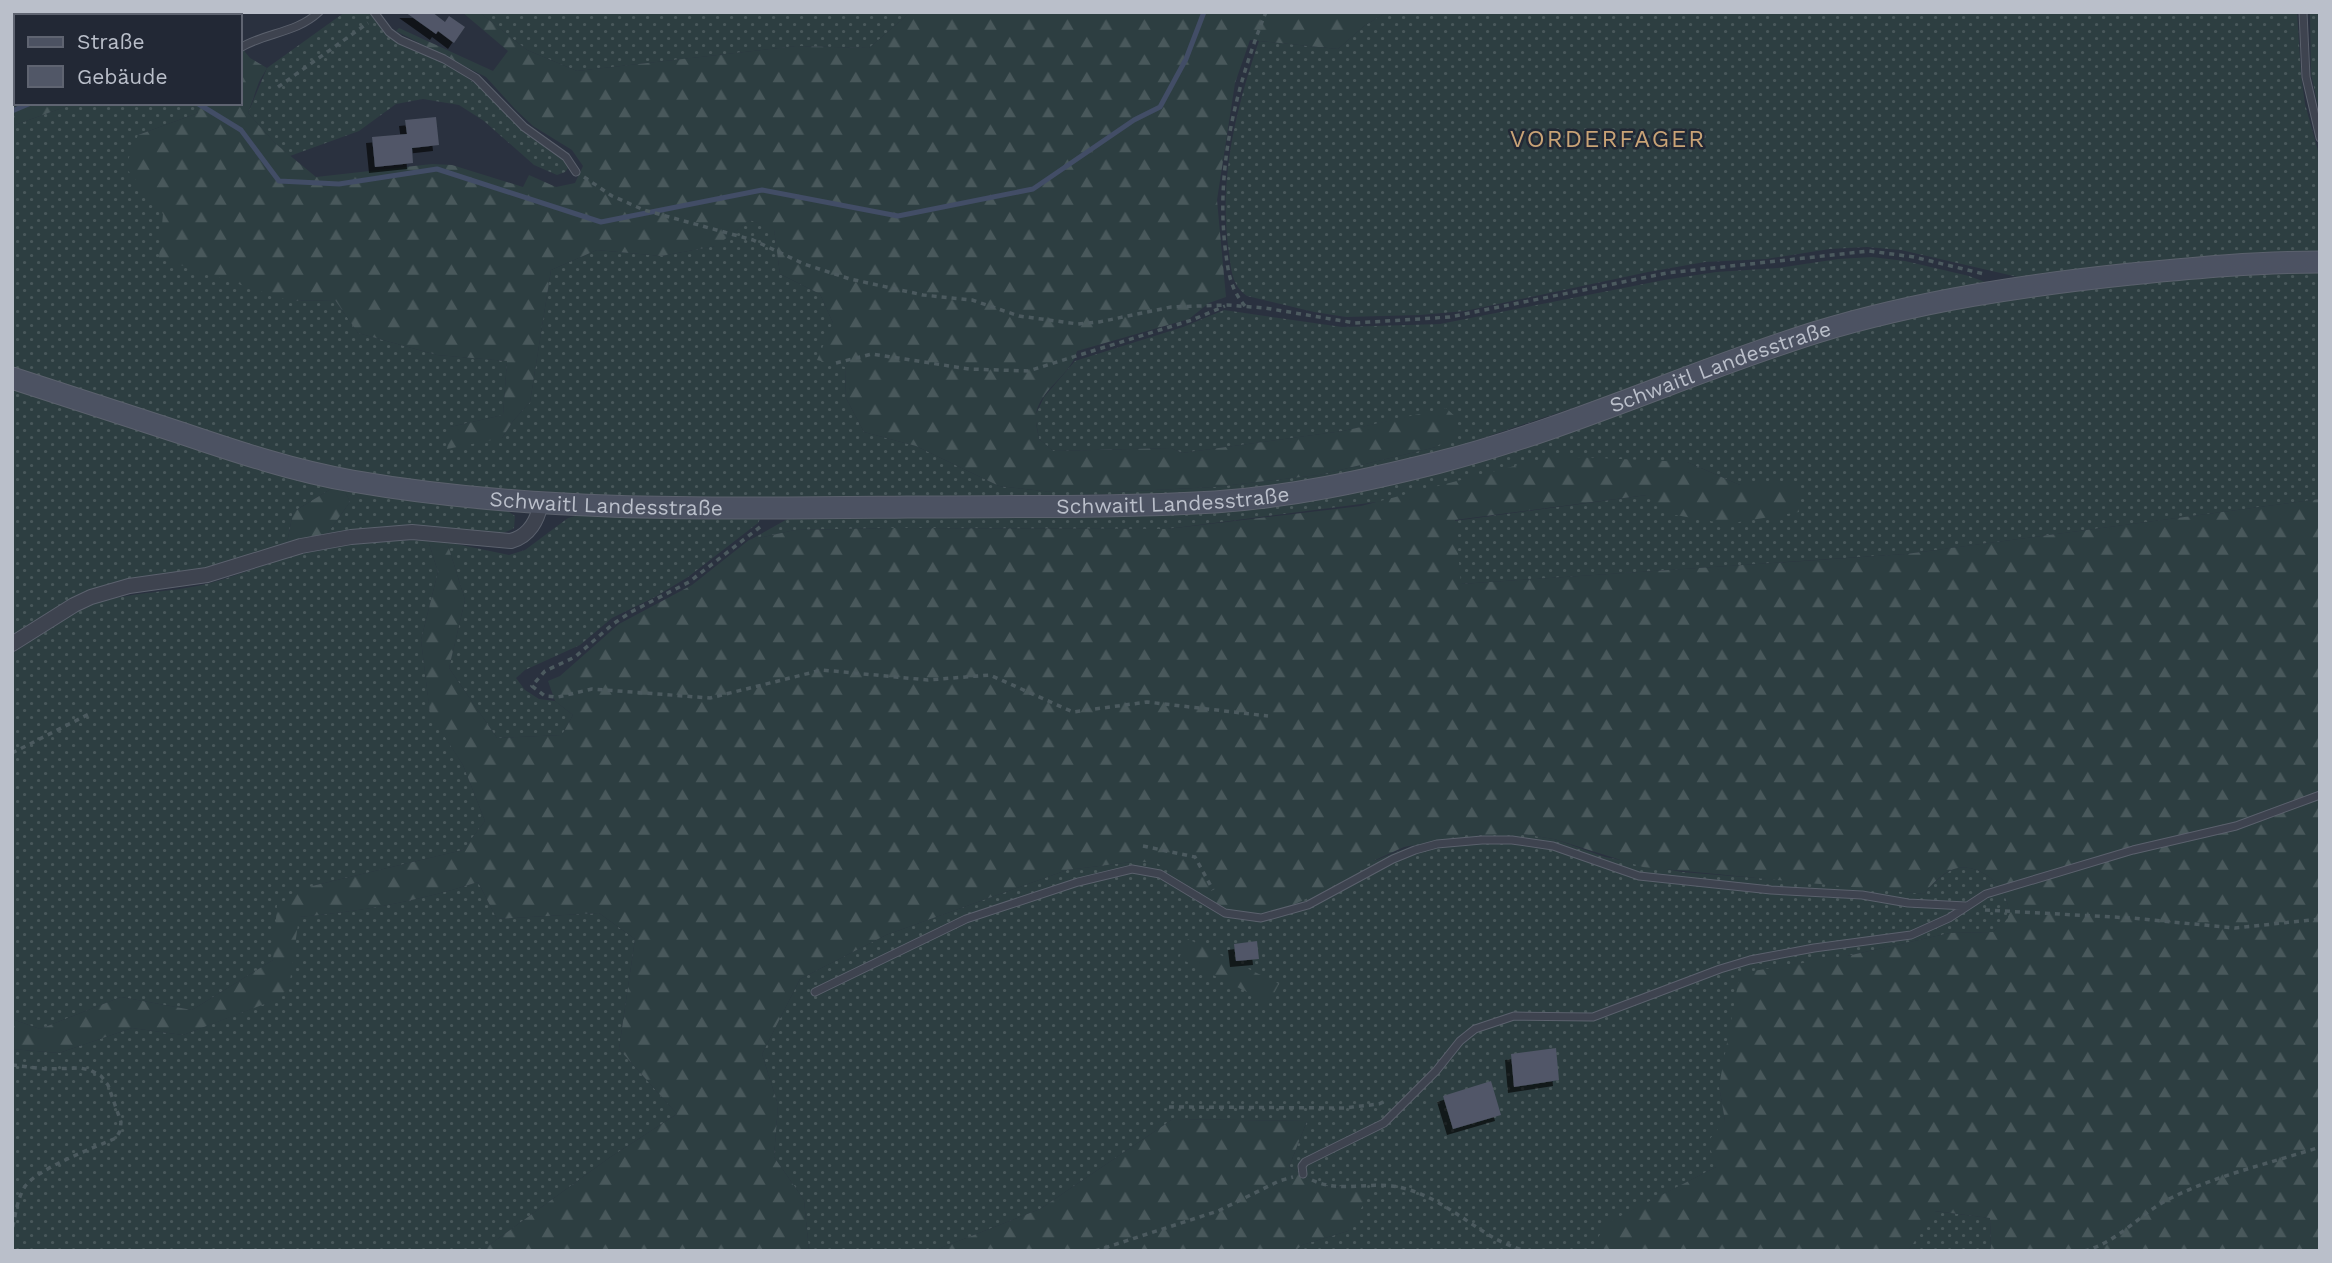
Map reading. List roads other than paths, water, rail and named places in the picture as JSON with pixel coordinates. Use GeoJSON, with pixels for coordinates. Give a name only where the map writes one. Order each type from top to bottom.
{"type":"FeatureCollection","features":[{"type":"Feature","properties":{"kind":"street","name":"Schwaitl Landesstraße"},"geometry":{"type":"LineString","coordinates":[[12,377],[249,456],[346,480],[398,488],[625,507],[773,509],[1217,502],[1309,491],[1445,461],[1531,435],[1818,332],[1892,312],[2003,290],[2189,268],[2320,262]]}},
{"type":"Feature","properties":{"kind":"street"},"geometry":{"type":"LineString","coordinates":[[12,644],[91,597],[129,586],[207,575],[300,546],[351,537],[412,532],[491,541],[517,540],[530,529],[538,516],[541,502]]}},
{"type":"Feature","properties":{"kind":"lane"},"geometry":{"type":"LineString","coordinates":[[242,47],[254,40],[293,30],[319,12]]}},
{"type":"Feature","properties":{"kind":"lane"},"geometry":{"type":"LineString","coordinates":[[2303,12],[2306,77],[2320,138]]}},
{"type":"Feature","properties":{"kind":"lane"},"geometry":{"type":"LineString","coordinates":[[375,14],[389,32],[400,40],[444,59],[476,79],[524,127],[559,150],[576,172]]}},
{"type":"Feature","properties":{"kind":"lane"},"geometry":{"type":"LineString","coordinates":[[1303,1174],[1302,1166],[1305,1162],[1390,1118],[1436,1071],[1460,1041],[1475,1029],[1514,1016],[1593,1017],[1750,960],[1921,932],[1999,889],[2133,850],[2236,826],[2320,795]]}},
{"type":"Feature","properties":{"kind":"lane"},"geometry":{"type":"LineString","coordinates":[[816,992],[966,919],[1077,882],[1132,869],[1160,874],[1226,913],[1261,918],[1308,905],[1415,850],[1437,844],[1482,840],[1512,840],[1553,846],[1639,876],[1771,890],[1862,895],[1908,903],[1966,905]]}},
{"type":"Feature","properties":{"kind":"waterway"},"geometry":{"type":"LineString","coordinates":[[200,105],[241,130],[279,181],[339,184],[437,169],[601,222],[762,190],[898,216],[1033,189],[1134,120],[1160,107],[1186,59],[1204,12]]}},
{"type":"Feature","properties":{"kind":"waterway"},"geometry":{"type":"LineString","coordinates":[[12,111],[26,105]]}},
{"type":"Feature","properties":{"kind":"district","name":"VORDERFAGER"},"geometry":{"type":"Point","coordinates":[1608,139]}}]}
